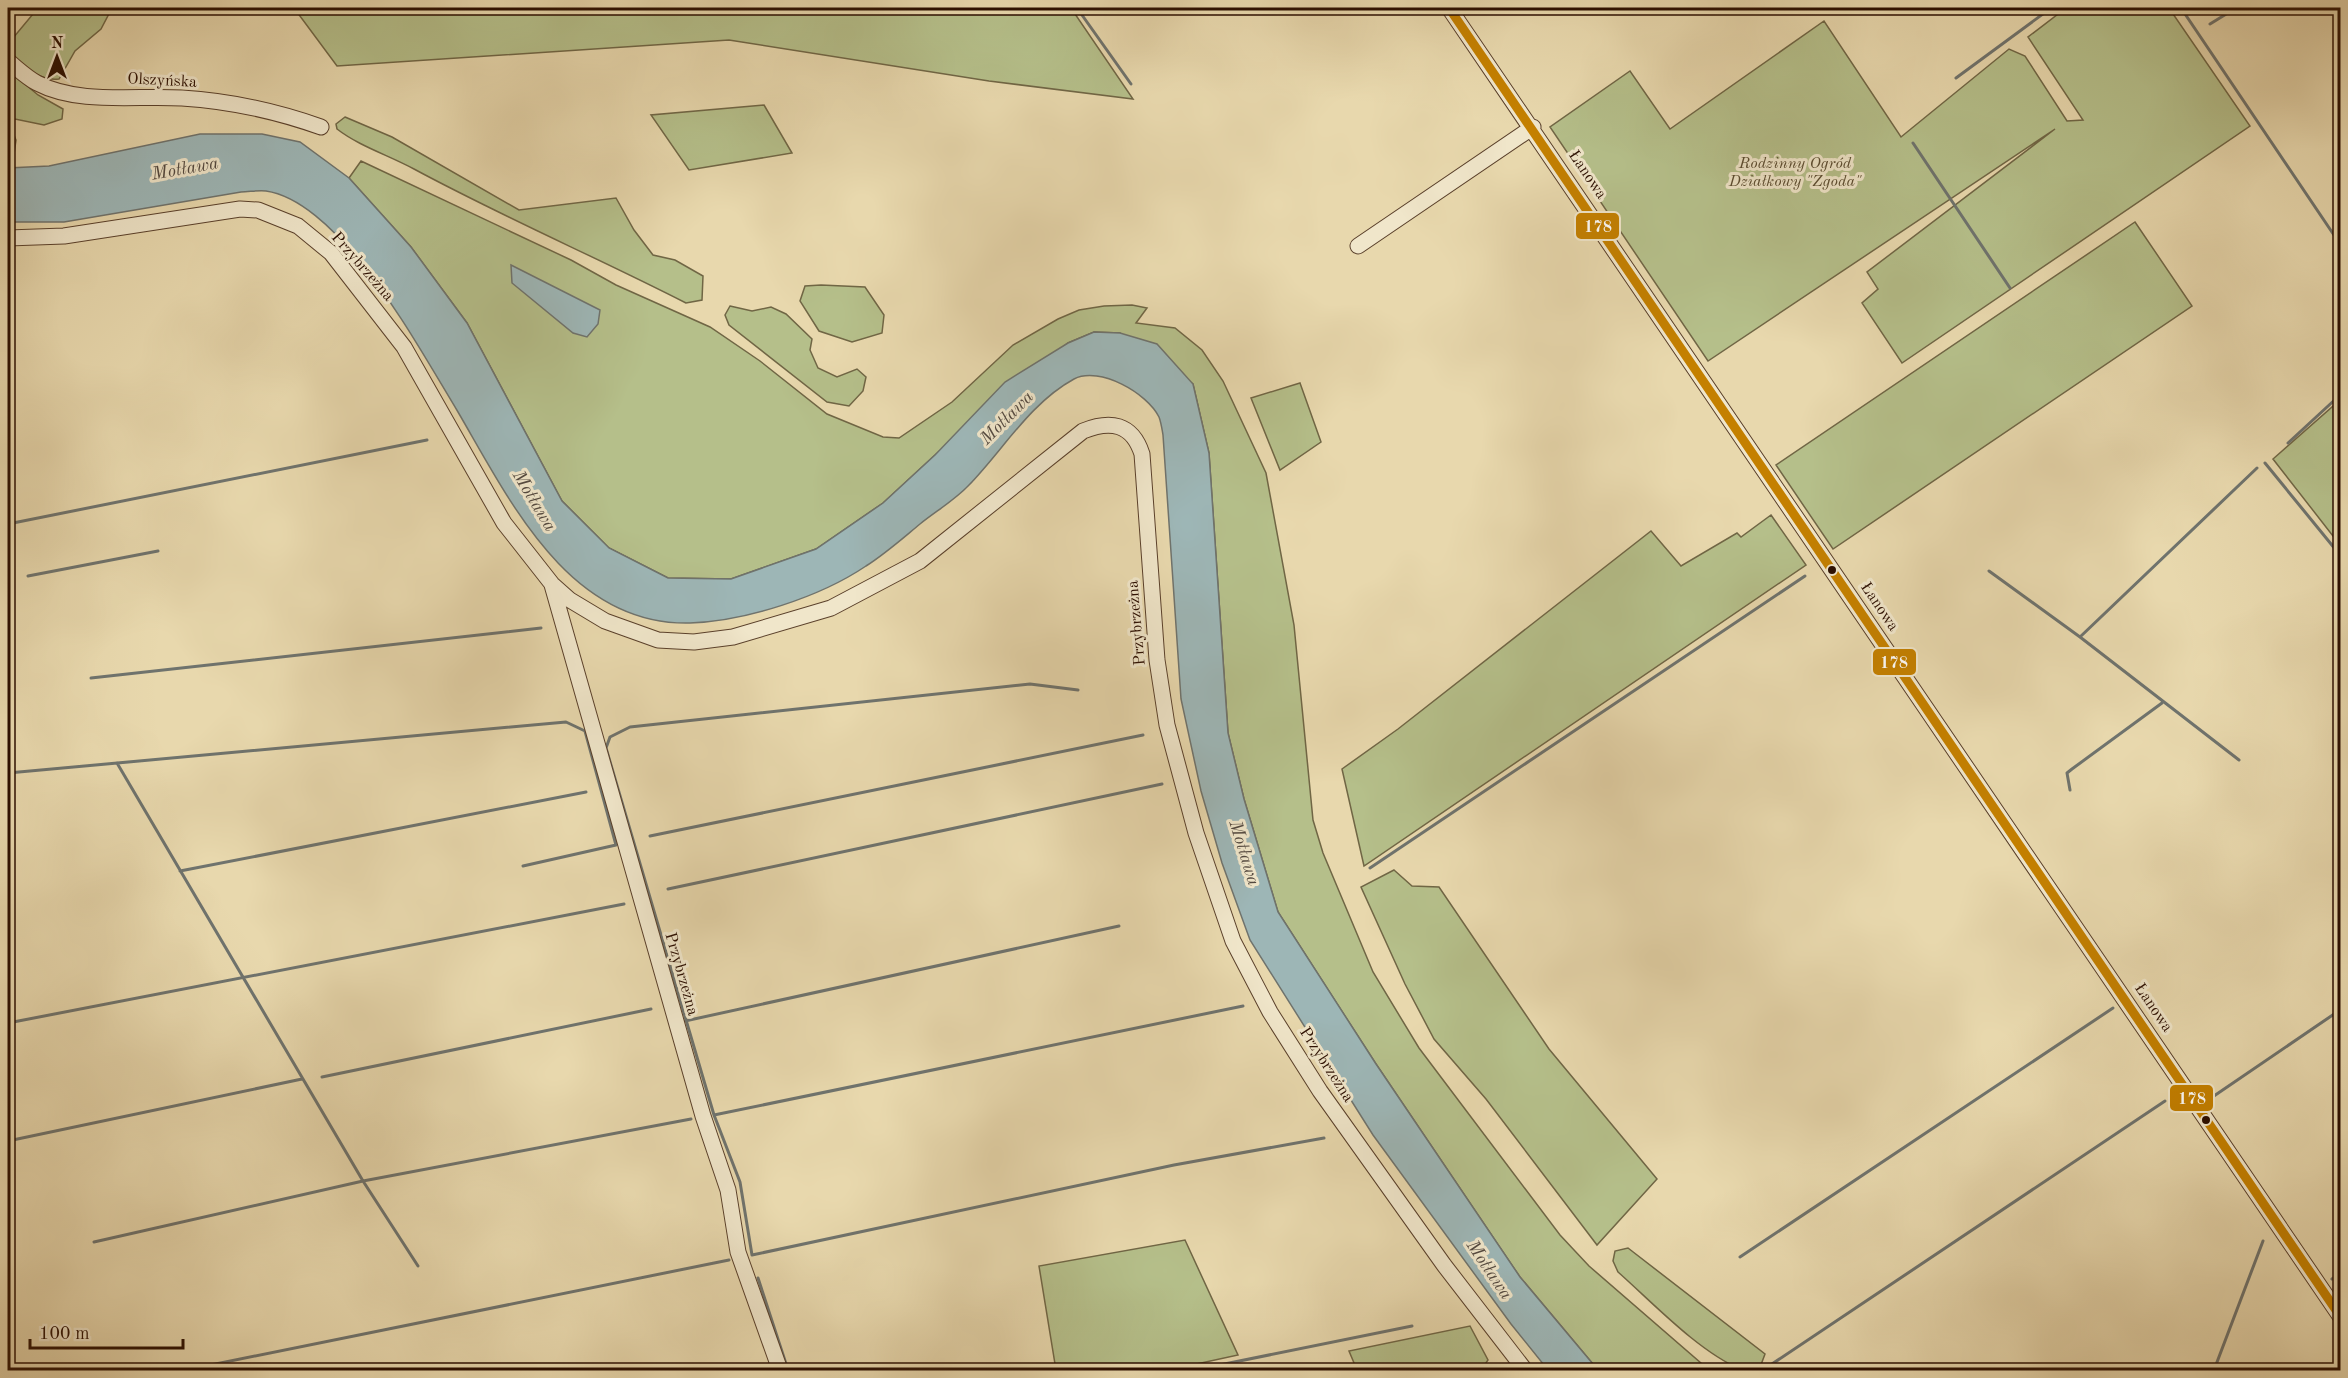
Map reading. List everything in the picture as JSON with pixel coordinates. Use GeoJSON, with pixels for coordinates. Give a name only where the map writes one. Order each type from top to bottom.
{"type":"FeatureCollection","features":[{"type":"Feature","properties":{"kind":"street","name":"Łanowa"},"geometry":{"type":"LineString","coordinates":[[1449,8],[1533,127],[2340,1316]]}},
{"type":"Feature","properties":{"kind":"street","name":"Olszyńska"},"geometry":{"type":"LineString","coordinates":[[8,61],[35,82],[54,90],[84,95],[184,98],[250,106],[321,127]]}},
{"type":"Feature","properties":{"kind":"street"},"geometry":{"type":"LineString","coordinates":[[1358,246],[1533,127]]}},
{"type":"Feature","properties":{"kind":"street","name":"Przybrzeżna"},"geometry":{"type":"LineString","coordinates":[[8,238],[64,236],[240,208],[272,214],[298,226],[331,253],[404,347],[504,523],[552,584],[570,600],[606,621],[658,640],[694,642],[733,637],[831,608],[920,561],[1083,431],[1100,424],[1128,431],[1138,440],[1142,454],[1157,660],[1167,725],[1196,833],[1233,941],[1270,1012],[1320,1091],[1444,1265],[1525,1371]]}},
{"type":"Feature","properties":{"kind":"street","name":"Przybrzeżna"},"geometry":{"type":"LineString","coordinates":[[552,584],[703,1116],[728,1190],[738,1252],[780,1371]]}},
{"type":"Feature","properties":{"kind":"green space"},"geometry":{"type":"Polygon","coordinates":[[[38,8],[112,8],[101,29],[75,51],[59,79],[38,75],[8,54],[8,44],[38,8]]]}},
{"type":"Feature","properties":{"kind":"green space"},"geometry":{"type":"Polygon","coordinates":[[[294,8],[1071,8],[1133,99],[989,81],[729,40],[337,66],[294,8]]]}},
{"type":"Feature","properties":{"kind":"green space","name":"Rodzinny Ogród Działkowy \"Zgoda\""},"geometry":{"type":"Polygon","coordinates":[[[2066,8],[2169,8],[2250,126],[1902,363],[1862,303],[1878,289],[1867,272],[2055,129],[1708,361],[1550,127],[1630,71],[1670,129],[1824,21],[1901,137],[2009,49],[2025,56],[2067,121],[2083,120],[2028,37],[2066,8]]]}},
{"type":"Feature","properties":{"kind":"green space"},"geometry":{"type":"Polygon","coordinates":[[[8,70],[38,95],[63,109],[62,119],[44,125],[15,119],[9,123],[16,140],[12,167],[8,168],[8,70]]]}},
{"type":"Feature","properties":{"kind":"green space"},"geometry":{"type":"Polygon","coordinates":[[[764,105],[792,153],[689,170],[651,115],[764,105]]]}},
{"type":"Feature","properties":{"kind":"green space"},"geometry":{"type":"Polygon","coordinates":[[[345,117],[392,137],[519,210],[616,198],[634,230],[653,255],[675,260],[703,276],[702,300],[686,303],[364,145],[337,129],[336,124],[345,117]]]}},
{"type":"Feature","properties":{"kind":"green space"},"geometry":{"type":"Polygon","coordinates":[[[361,161],[571,260],[616,285],[710,327],[760,361],[827,414],[883,437],[899,438],[952,402],[1013,345],[1058,319],[1079,310],[1132,305],[1147,308],[1136,323],[1175,328],[1202,350],[1223,381],[1266,473],[1294,625],[1313,820],[1323,853],[1373,972],[1419,1048],[1560,1235],[1589,1266],[1709,1370],[1598,1370],[1520,1277],[1376,1064],[1278,912],[1244,799],[1228,733],[1209,453],[1193,384],[1120,333],[1094,332],[1068,343],[935,455],[883,503],[816,549],[731,579],[668,578],[609,548],[562,501],[467,323],[411,247],[349,178],[361,161]]]}},
{"type":"Feature","properties":{"kind":"green space"},"geometry":{"type":"Polygon","coordinates":[[[2135,222],[2192,306],[1833,549],[1776,465],[2135,222]]]}},
{"type":"Feature","properties":{"kind":"green space"},"geometry":{"type":"Polygon","coordinates":[[[805,286],[865,287],[884,315],[882,333],[852,342],[819,331],[800,301],[805,286]]]}},
{"type":"Feature","properties":{"kind":"green space"},"geometry":{"type":"Polygon","coordinates":[[[730,306],[752,311],[771,307],[786,314],[812,339],[810,350],[818,368],[837,377],[857,369],[866,377],[863,391],[849,406],[827,402],[729,325],[725,315],[730,306]]]}},
{"type":"Feature","properties":{"kind":"green space"},"geometry":{"type":"Polygon","coordinates":[[[1300,383],[1321,442],[1280,470],[1251,398],[1300,383]]]}},
{"type":"Feature","properties":{"kind":"green space"},"geometry":{"type":"Polygon","coordinates":[[[2340,400],[2340,545],[2273,459],[2340,400]]]}},
{"type":"Feature","properties":{"kind":"green space"},"geometry":{"type":"Polygon","coordinates":[[[1771,515],[1806,565],[1364,866],[1342,769],[1398,729],[1651,531],[1681,566],[1737,533],[1741,537],[1771,515]]]}},
{"type":"Feature","properties":{"kind":"green space"},"geometry":{"type":"Polygon","coordinates":[[[1394,870],[1412,886],[1439,887],[1549,1049],[1657,1179],[1597,1245],[1486,1099],[1434,1039],[1405,984],[1361,887],[1394,870]]]}},
{"type":"Feature","properties":{"kind":"green space"},"geometry":{"type":"Polygon","coordinates":[[[1185,1240],[1238,1355],[1169,1370],[1056,1370],[1039,1266],[1185,1240]]]}},
{"type":"Feature","properties":{"kind":"green space"},"geometry":{"type":"Polygon","coordinates":[[[1628,1248],[1765,1354],[1759,1370],[1742,1370],[1708,1351],[1618,1272],[1613,1261],[1615,1251],[1628,1248]]]}},
{"type":"Feature","properties":{"kind":"green space"},"geometry":{"type":"Polygon","coordinates":[[[1470,1326],[1488,1360],[1481,1370],[1357,1370],[1349,1351],[1470,1326]]]}},
{"type":"Feature","properties":{"kind":"water","name":"Motława"},"geometry":{"type":"Polygon","coordinates":[[[200,134],[262,134],[300,142],[349,178],[411,247],[467,323],[562,501],[609,548],[668,578],[731,579],[816,549],[883,503],[935,455],[1005,382],[1068,343],[1094,332],[1120,333],[1157,344],[1193,384],[1209,453],[1228,733],[1244,799],[1278,912],[1376,1064],[1520,1277],[1598,1370],[1548,1370],[1511,1324],[1373,1135],[1250,940],[1222,863],[1201,791],[1181,699],[1163,435],[1159,417],[1144,399],[1122,384],[1109,379],[1085,376],[1074,379],[1058,389],[1030,414],[958,496],[880,556],[848,577],[805,597],[735,618],[690,623],[647,618],[610,604],[577,581],[548,552],[522,519],[499,483],[397,312],[355,256],[327,225],[304,207],[279,194],[257,191],[64,222],[8,222],[8,168],[49,166],[200,134]]]}},
{"type":"Feature","properties":{"kind":"water"},"geometry":{"type":"Polygon","coordinates":[[[511,265],[600,310],[598,324],[587,337],[573,333],[512,283],[511,265]]]}},
{"type":"Feature","properties":{"kind":"waterway"},"geometry":{"type":"LineString","coordinates":[[1077,8],[1131,84]]}},
{"type":"Feature","properties":{"kind":"waterway"},"geometry":{"type":"LineString","coordinates":[[1956,78],[2051,8]]}},
{"type":"Feature","properties":{"kind":"waterway"},"geometry":{"type":"LineString","coordinates":[[2181,8],[2340,244]]}},
{"type":"Feature","properties":{"kind":"waterway"},"geometry":{"type":"LineString","coordinates":[[2210,24],[2236,8]]}},
{"type":"Feature","properties":{"kind":"waterway"},"geometry":{"type":"LineString","coordinates":[[1913,143],[2010,288]]}},
{"type":"Feature","properties":{"kind":"waterway"},"geometry":{"type":"LineString","coordinates":[[2288,443],[2340,395]]}},
{"type":"Feature","properties":{"kind":"waterway"},"geometry":{"type":"LineString","coordinates":[[8,524],[427,440]]}},
{"type":"Feature","properties":{"kind":"waterway"},"geometry":{"type":"LineString","coordinates":[[2265,463],[2340,555]]}},
{"type":"Feature","properties":{"kind":"waterway"},"geometry":{"type":"LineString","coordinates":[[1989,571],[2080,637],[2257,468]]}},
{"type":"Feature","properties":{"kind":"waterway"},"geometry":{"type":"LineString","coordinates":[[28,576],[158,551]]}},
{"type":"Feature","properties":{"kind":"waterway"},"geometry":{"type":"LineString","coordinates":[[1370,868],[1805,576]]}},
{"type":"Feature","properties":{"kind":"waterway"},"geometry":{"type":"LineString","coordinates":[[91,678],[541,628]]}},
{"type":"Feature","properties":{"kind":"waterway"},"geometry":{"type":"LineString","coordinates":[[2080,637],[2239,760]]}},
{"type":"Feature","properties":{"kind":"waterway"},"geometry":{"type":"LineString","coordinates":[[1078,690],[1030,684],[630,727],[610,737],[606,748],[714,1115],[740,1182],[752,1255],[1174,1165],[1324,1138]]}},
{"type":"Feature","properties":{"kind":"waterway"},"geometry":{"type":"LineString","coordinates":[[2070,790],[2067,773],[2162,703]]}},
{"type":"Feature","properties":{"kind":"waterway"},"geometry":{"type":"LineString","coordinates":[[8,773],[566,722],[585,731],[616,845],[523,866]]}},
{"type":"Feature","properties":{"kind":"waterway"},"geometry":{"type":"LineString","coordinates":[[650,836],[1143,735]]}},
{"type":"Feature","properties":{"kind":"waterway"},"geometry":{"type":"LineString","coordinates":[[117,763],[363,1181],[418,1266]]}},
{"type":"Feature","properties":{"kind":"waterway"},"geometry":{"type":"LineString","coordinates":[[668,889],[1162,784]]}},
{"type":"Feature","properties":{"kind":"waterway"},"geometry":{"type":"LineString","coordinates":[[180,871],[586,792]]}},
{"type":"Feature","properties":{"kind":"waterway"},"geometry":{"type":"LineString","coordinates":[[8,1023],[624,904]]}},
{"type":"Feature","properties":{"kind":"waterway"},"geometry":{"type":"LineString","coordinates":[[685,1021],[1119,926]]}},
{"type":"Feature","properties":{"kind":"waterway"},"geometry":{"type":"LineString","coordinates":[[714,1115],[1243,1006]]}},
{"type":"Feature","properties":{"kind":"waterway"},"geometry":{"type":"LineString","coordinates":[[1740,1257],[2113,1008]]}},
{"type":"Feature","properties":{"kind":"waterway"},"geometry":{"type":"LineString","coordinates":[[322,1077],[651,1009]]}},
{"type":"Feature","properties":{"kind":"waterway"},"geometry":{"type":"LineString","coordinates":[[2211,1098],[2340,1010]]}},
{"type":"Feature","properties":{"kind":"waterway"},"geometry":{"type":"LineString","coordinates":[[8,1141],[302,1079]]}},
{"type":"Feature","properties":{"kind":"waterway"},"geometry":{"type":"LineString","coordinates":[[1763,1370],[2165,1101]]}},
{"type":"Feature","properties":{"kind":"waterway"},"geometry":{"type":"LineString","coordinates":[[94,1242],[363,1181],[691,1119]]}},
{"type":"Feature","properties":{"kind":"waterway"},"geometry":{"type":"LineString","coordinates":[[2214,1370],[2263,1241]]}},
{"type":"Feature","properties":{"kind":"waterway"},"geometry":{"type":"LineString","coordinates":[[186,1370],[729,1260]]}},
{"type":"Feature","properties":{"kind":"waterway"},"geometry":{"type":"LineString","coordinates":[[2332,1279],[2340,1273]]}},
{"type":"Feature","properties":{"kind":"waterway"},"geometry":{"type":"LineString","coordinates":[[758,1278],[788,1370]]}},
{"type":"Feature","properties":{"kind":"waterway"},"geometry":{"type":"LineString","coordinates":[[1195,1370],[1412,1326]]}},
{"type":"Feature","properties":{"kind":"transit line","name":"178"},"geometry":{"type":"LineString","coordinates":[[1449,8],[2340,1316]]}}]}
